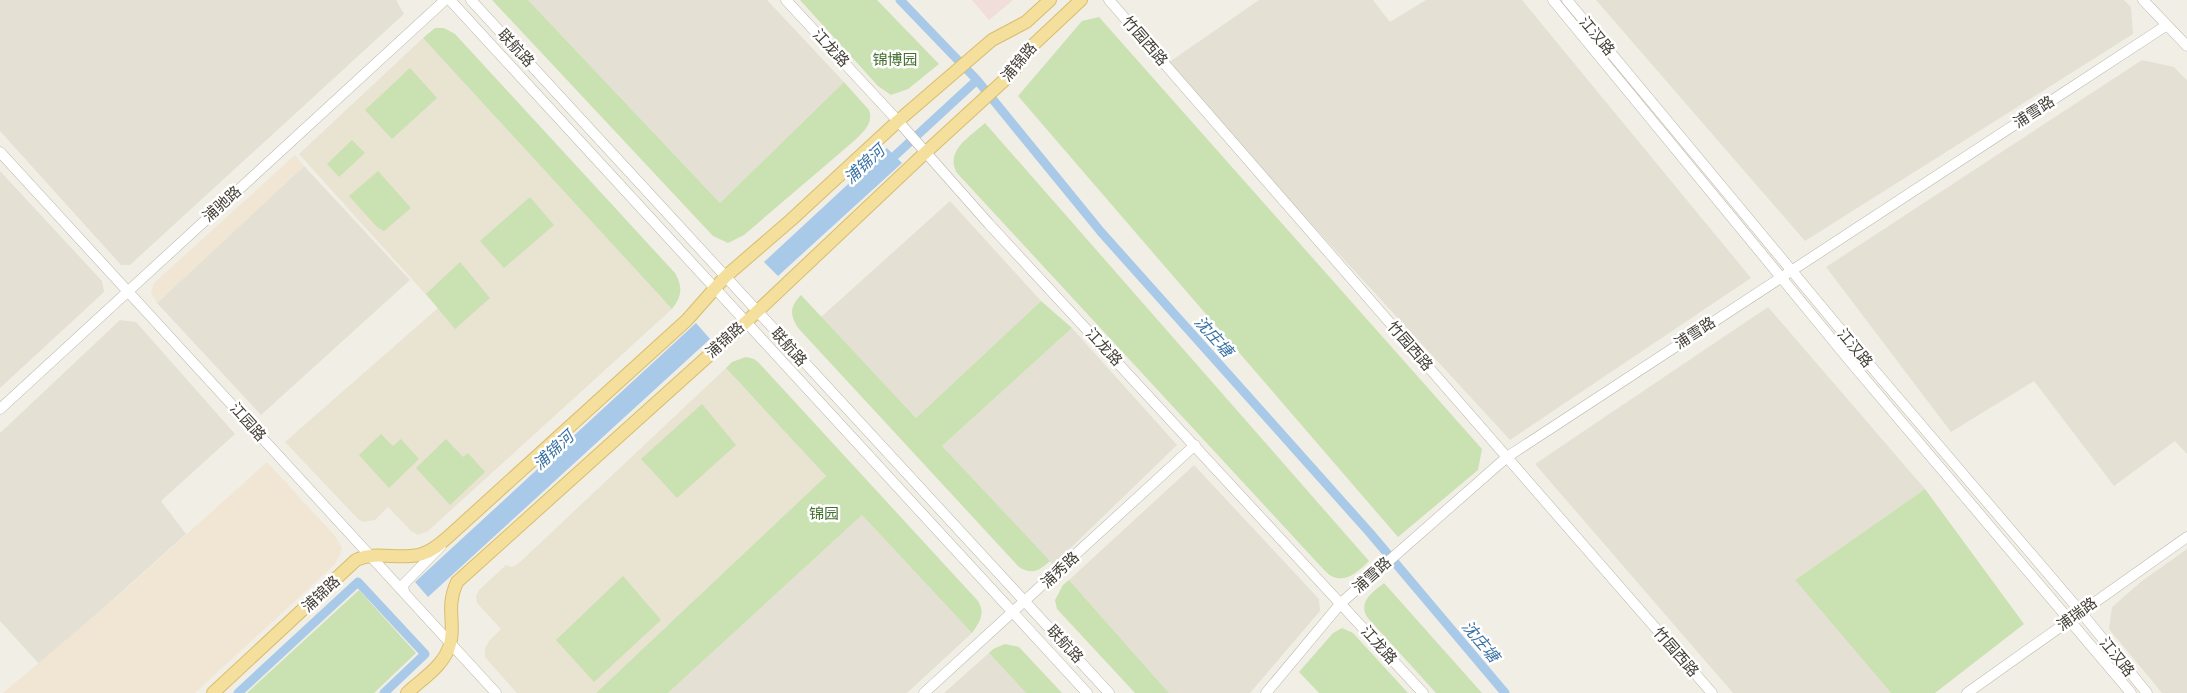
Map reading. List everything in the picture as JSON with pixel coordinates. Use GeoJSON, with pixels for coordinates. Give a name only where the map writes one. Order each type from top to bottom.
{"type":"FeatureCollection","features":[{"type":"Feature","properties":{"kind":"main road","name":"浦锦路"},"geometry":{"type":"LineString","coordinates":[[213,693],[356,560],[370,555],[421,555],[436,548],[688,320],[791,220],[898,121],[978,51],[992,40],[1026,22],[1050,0]]}},
{"type":"Feature","properties":{"kind":"main road","name":"浦锦路"},"geometry":{"type":"LineString","coordinates":[[451,642],[450,602],[457,582],[743,318],[1003,82],[1038,39],[1080,1]]}},
{"type":"Feature","properties":{"kind":"main road"},"geometry":{"type":"LineString","coordinates":[[407,693],[441,662],[451,642]]}},
{"type":"Feature","properties":{"kind":"street","name":"浦驰路"},"geometry":{"type":"LineString","coordinates":[[0,409],[445,0]]}},
{"type":"Feature","properties":{"kind":"street","name":"联航路"},"geometry":{"type":"LineString","coordinates":[[450,0],[1088,693]]}},
{"type":"Feature","properties":{"kind":"street","name":"联航路"},"geometry":{"type":"LineString","coordinates":[[471,0],[1110,693]]}},
{"type":"Feature","properties":{"kind":"street","name":"江龙路"},"geometry":{"type":"LineString","coordinates":[[786,0],[898,121],[989,224],[1423,693]]}},
{"type":"Feature","properties":{"kind":"street","name":"竹园西路"},"geometry":{"type":"LineString","coordinates":[[1109,0],[1712,693]]}},
{"type":"Feature","properties":{"kind":"street"},"geometry":{"type":"LineString","coordinates":[[1553,0],[1781,278],[2131,693]]}},
{"type":"Feature","properties":{"kind":"street","name":"江汉路"},"geometry":{"type":"LineString","coordinates":[[1567,0],[1875,371],[2080,611],[2147,693]]}},
{"type":"Feature","properties":{"kind":"street"},"geometry":{"type":"LineString","coordinates":[[2143,0],[2187,46]]}},
{"type":"Feature","properties":{"kind":"street","name":"浦雪路"},"geometry":{"type":"LineString","coordinates":[[1266,693],[1341,603],[1507,457],[2167,25]]}},
{"type":"Feature","properties":{"kind":"street","name":"江园路"},"geometry":{"type":"LineString","coordinates":[[0,152],[496,693]]}},
{"type":"Feature","properties":{"kind":"street","name":"浦秀路"},"geometry":{"type":"LineString","coordinates":[[924,693],[1195,445]]}},
{"type":"Feature","properties":{"kind":"street","name":"浦锦路"},"geometry":{"type":"LineString","coordinates":[[404,591],[402,587],[405,582],[433,557],[448,537]]}},
{"type":"Feature","properties":{"kind":"street","name":"浦瑞路"},"geometry":{"type":"LineString","coordinates":[[1968,693],[2080,611],[2187,537]]}},
{"type":"Feature","properties":{"kind":"shaded area"},"geometry":{"type":"Polygon","coordinates":[[[0,0],[396,0],[404,14],[130,265],[121,265],[0,131],[0,0]]]}},
{"type":"Feature","properties":{"kind":"shaded area"},"geometry":{"type":"Polygon","coordinates":[[[528,0],[767,0],[844,82],[720,203],[528,0]]]}},
{"type":"Feature","properties":{"kind":"shaded area"},"geometry":{"type":"Polygon","coordinates":[[[972,0],[1013,0],[989,20],[972,0]]]}},
{"type":"Feature","properties":{"kind":"shaded area"},"geometry":{"type":"Polygon","coordinates":[[[1259,0],[1373,0],[1390,22],[1426,0],[1522,0],[1751,278],[1510,440],[1165,65],[1259,0]]]}},
{"type":"Feature","properties":{"kind":"shaded area"},"geometry":{"type":"Polygon","coordinates":[[[1596,0],[2124,0],[2131,7],[2133,34],[1805,241],[1596,0]]]}},
{"type":"Feature","properties":{"kind":"shaded area"},"geometry":{"type":"Polygon","coordinates":[[[423,38],[672,309],[428,531],[418,535],[411,531],[388,507],[375,520],[363,522],[358,519],[285,442],[438,308],[299,154],[423,38]]]}},
{"type":"Feature","properties":{"kind":"shaded area"},"geometry":{"type":"Polygon","coordinates":[[[2142,60],[2174,67],[2187,80],[2187,454],[2175,441],[2114,486],[2034,381],[1951,432],[1826,267],[2142,60]]]}},
{"type":"Feature","properties":{"kind":"shaded area"},"geometry":{"type":"Polygon","coordinates":[[[295,155],[304,166],[157,303],[151,292],[154,283],[295,155]]]}},
{"type":"Feature","properties":{"kind":"shaded area"},"geometry":{"type":"Polygon","coordinates":[[[304,166],[410,280],[261,415],[157,303],[304,166]]]}},
{"type":"Feature","properties":{"kind":"shaded area"},"geometry":{"type":"Polygon","coordinates":[[[0,171],[102,281],[104,292],[0,388],[0,171]]]}},
{"type":"Feature","properties":{"kind":"shaded area"},"geometry":{"type":"Polygon","coordinates":[[[950,201],[1041,301],[916,418],[821,317],[950,201]]]}},
{"type":"Feature","properties":{"kind":"shaded area"},"geometry":{"type":"Polygon","coordinates":[[[1768,307],[1925,489],[1795,580],[1891,693],[1733,693],[1535,464],[1768,307]]]}},
{"type":"Feature","properties":{"kind":"shaded area"},"geometry":{"type":"Polygon","coordinates":[[[120,320],[136,322],[235,434],[161,501],[186,534],[40,665],[0,621],[0,433],[120,320]]]}},
{"type":"Feature","properties":{"kind":"shaded area"},"geometry":{"type":"Polygon","coordinates":[[[1072,328],[1177,445],[1053,565],[942,446],[1072,328]]]}},
{"type":"Feature","properties":{"kind":"shaded area"},"geometry":{"type":"Polygon","coordinates":[[[726,368],[826,476],[596,693],[517,693],[485,657],[485,648],[489,641],[501,629],[477,603],[476,596],[479,590],[506,565],[512,567],[518,564],[726,368]]]}},
{"type":"Feature","properties":{"kind":"shaded area"},"geometry":{"type":"Polygon","coordinates":[[[267,462],[336,537],[342,548],[340,555],[334,565],[195,693],[3,693],[119,595],[267,462]]]}},
{"type":"Feature","properties":{"kind":"shaded area"},"geometry":{"type":"Polygon","coordinates":[[[1194,465],[1319,599],[1320,611],[1250,693],[1169,693],[1069,580],[1194,465]]]}},
{"type":"Feature","properties":{"kind":"shaded area"},"geometry":{"type":"Polygon","coordinates":[[[862,515],[972,633],[907,693],[668,693],[862,515]]]}},
{"type":"Feature","properties":{"kind":"shaded area"},"geometry":{"type":"Polygon","coordinates":[[[2187,549],[2187,693],[2162,693],[2109,629],[2112,607],[2142,581],[2187,549]]]}},
{"type":"Feature","properties":{"kind":"shaded area"},"geometry":{"type":"Polygon","coordinates":[[[989,653],[1026,693],[944,693],[989,653]]]}},
{"type":"Feature","properties":{"kind":"green space"},"geometry":{"type":"Polygon","coordinates":[[[492,0],[528,0],[720,203],[844,82],[869,110],[869,123],[854,141],[744,235],[728,243],[713,236],[492,0]]]}},
{"type":"Feature","properties":{"kind":"green space","name":"锦博园"},"geometry":{"type":"Polygon","coordinates":[[[800,0],[877,0],[939,64],[908,89],[891,95],[878,86],[800,0]]]}},
{"type":"Feature","properties":{"kind":"green space"},"geometry":{"type":"Polygon","coordinates":[[[1099,17],[1482,449],[1478,470],[1398,537],[1018,96],[1082,21],[1099,17]]]}},
{"type":"Feature","properties":{"kind":"green space"},"geometry":{"type":"Polygon","coordinates":[[[435,28],[444,28],[455,34],[675,273],[680,291],[678,300],[672,309],[423,38],[435,28]]]}},
{"type":"Feature","properties":{"kind":"green space"},"geometry":{"type":"Polygon","coordinates":[[[410,68],[437,98],[392,139],[365,110],[410,68]]]}},
{"type":"Feature","properties":{"kind":"green space"},"geometry":{"type":"Polygon","coordinates":[[[985,123],[1369,561],[1359,570],[1343,578],[1331,576],[1325,571],[957,173],[954,165],[956,151],[985,123]]]}},
{"type":"Feature","properties":{"kind":"green space"},"geometry":{"type":"Polygon","coordinates":[[[352,140],[365,153],[339,177],[327,164],[352,140]]]}},
{"type":"Feature","properties":{"kind":"green space"},"geometry":{"type":"Polygon","coordinates":[[[378,171],[411,208],[384,231],[377,227],[349,196],[378,171]]]}},
{"type":"Feature","properties":{"kind":"green space"},"geometry":{"type":"Polygon","coordinates":[[[530,197],[554,225],[504,268],[480,241],[530,197]]]}},
{"type":"Feature","properties":{"kind":"green space"},"geometry":{"type":"Polygon","coordinates":[[[460,262],[490,298],[455,329],[426,294],[460,262]]]}},
{"type":"Feature","properties":{"kind":"green space"},"geometry":{"type":"Polygon","coordinates":[[[801,295],[916,418],[1041,301],[1072,328],[942,446],[1050,561],[1035,571],[1028,571],[1019,567],[799,329],[792,312],[794,304],[801,295]]]}},
{"type":"Feature","properties":{"kind":"green space","name":"锦园"},"geometry":{"type":"Polygon","coordinates":[[[746,357],[754,359],[759,363],[978,601],[981,610],[979,622],[972,633],[862,515],[668,693],[596,693],[826,476],[726,368],[732,362],[746,357]]]}},
{"type":"Feature","properties":{"kind":"green space"},"geometry":{"type":"Polygon","coordinates":[[[702,404],[736,445],[677,498],[641,459],[702,404]]]}},
{"type":"Feature","properties":{"kind":"green space"},"geometry":{"type":"Polygon","coordinates":[[[381,434],[393,446],[401,439],[419,459],[389,488],[359,455],[381,434]]]}},
{"type":"Feature","properties":{"kind":"green space"},"geometry":{"type":"Polygon","coordinates":[[[446,439],[463,457],[468,453],[485,472],[450,505],[416,468],[446,439]]]}},
{"type":"Feature","properties":{"kind":"green space"},"geometry":{"type":"Polygon","coordinates":[[[1925,489],[2024,624],[1935,693],[1891,693],[1795,580],[1925,489]]]}},
{"type":"Feature","properties":{"kind":"green space"},"geometry":{"type":"Polygon","coordinates":[[[623,576],[661,620],[594,682],[556,640],[623,576]]]}},
{"type":"Feature","properties":{"kind":"green space"},"geometry":{"type":"Polygon","coordinates":[[[1069,580],[1169,693],[1135,693],[1057,609],[1055,600],[1063,585],[1069,580]]]}},
{"type":"Feature","properties":{"kind":"green space"},"geometry":{"type":"Polygon","coordinates":[[[1384,583],[1482,693],[1436,693],[1367,617],[1364,606],[1368,597],[1384,583]]]}},
{"type":"Feature","properties":{"kind":"green space"},"geometry":{"type":"Polygon","coordinates":[[[359,590],[416,653],[374,693],[247,693],[359,590]]]}},
{"type":"Feature","properties":{"kind":"green space"},"geometry":{"type":"Polygon","coordinates":[[[1342,628],[1353,633],[1408,693],[1319,693],[1299,672],[1333,633],[1342,628]]]}},
{"type":"Feature","properties":{"kind":"green space"},"geometry":{"type":"Polygon","coordinates":[[[1005,644],[1019,647],[1062,693],[1026,693],[989,653],[993,649],[1005,644]]]}},
{"type":"Feature","properties":{"kind":"water"},"geometry":{"type":"Polygon","coordinates":[[[887,148],[902,163],[778,276],[764,262],[887,148]]]}},
{"type":"Feature","properties":{"kind":"water"},"geometry":{"type":"Polygon","coordinates":[[[696,323],[710,339],[428,597],[415,582],[696,323]]]}},
{"type":"Feature","properties":{"kind":"waterway","name":"沈庄塘"},"geometry":{"type":"LineString","coordinates":[[900,0],[977,80],[1101,232],[1370,533],[1505,693]]}},
{"type":"Feature","properties":{"kind":"waterway","name":"浦锦河"},"geometry":{"type":"LineString","coordinates":[[887,163],[977,80]]}},
{"type":"Feature","properties":{"kind":"waterway"},"geometry":{"type":"LineString","coordinates":[[238,693],[358,582],[425,654],[384,693]]}}]}
